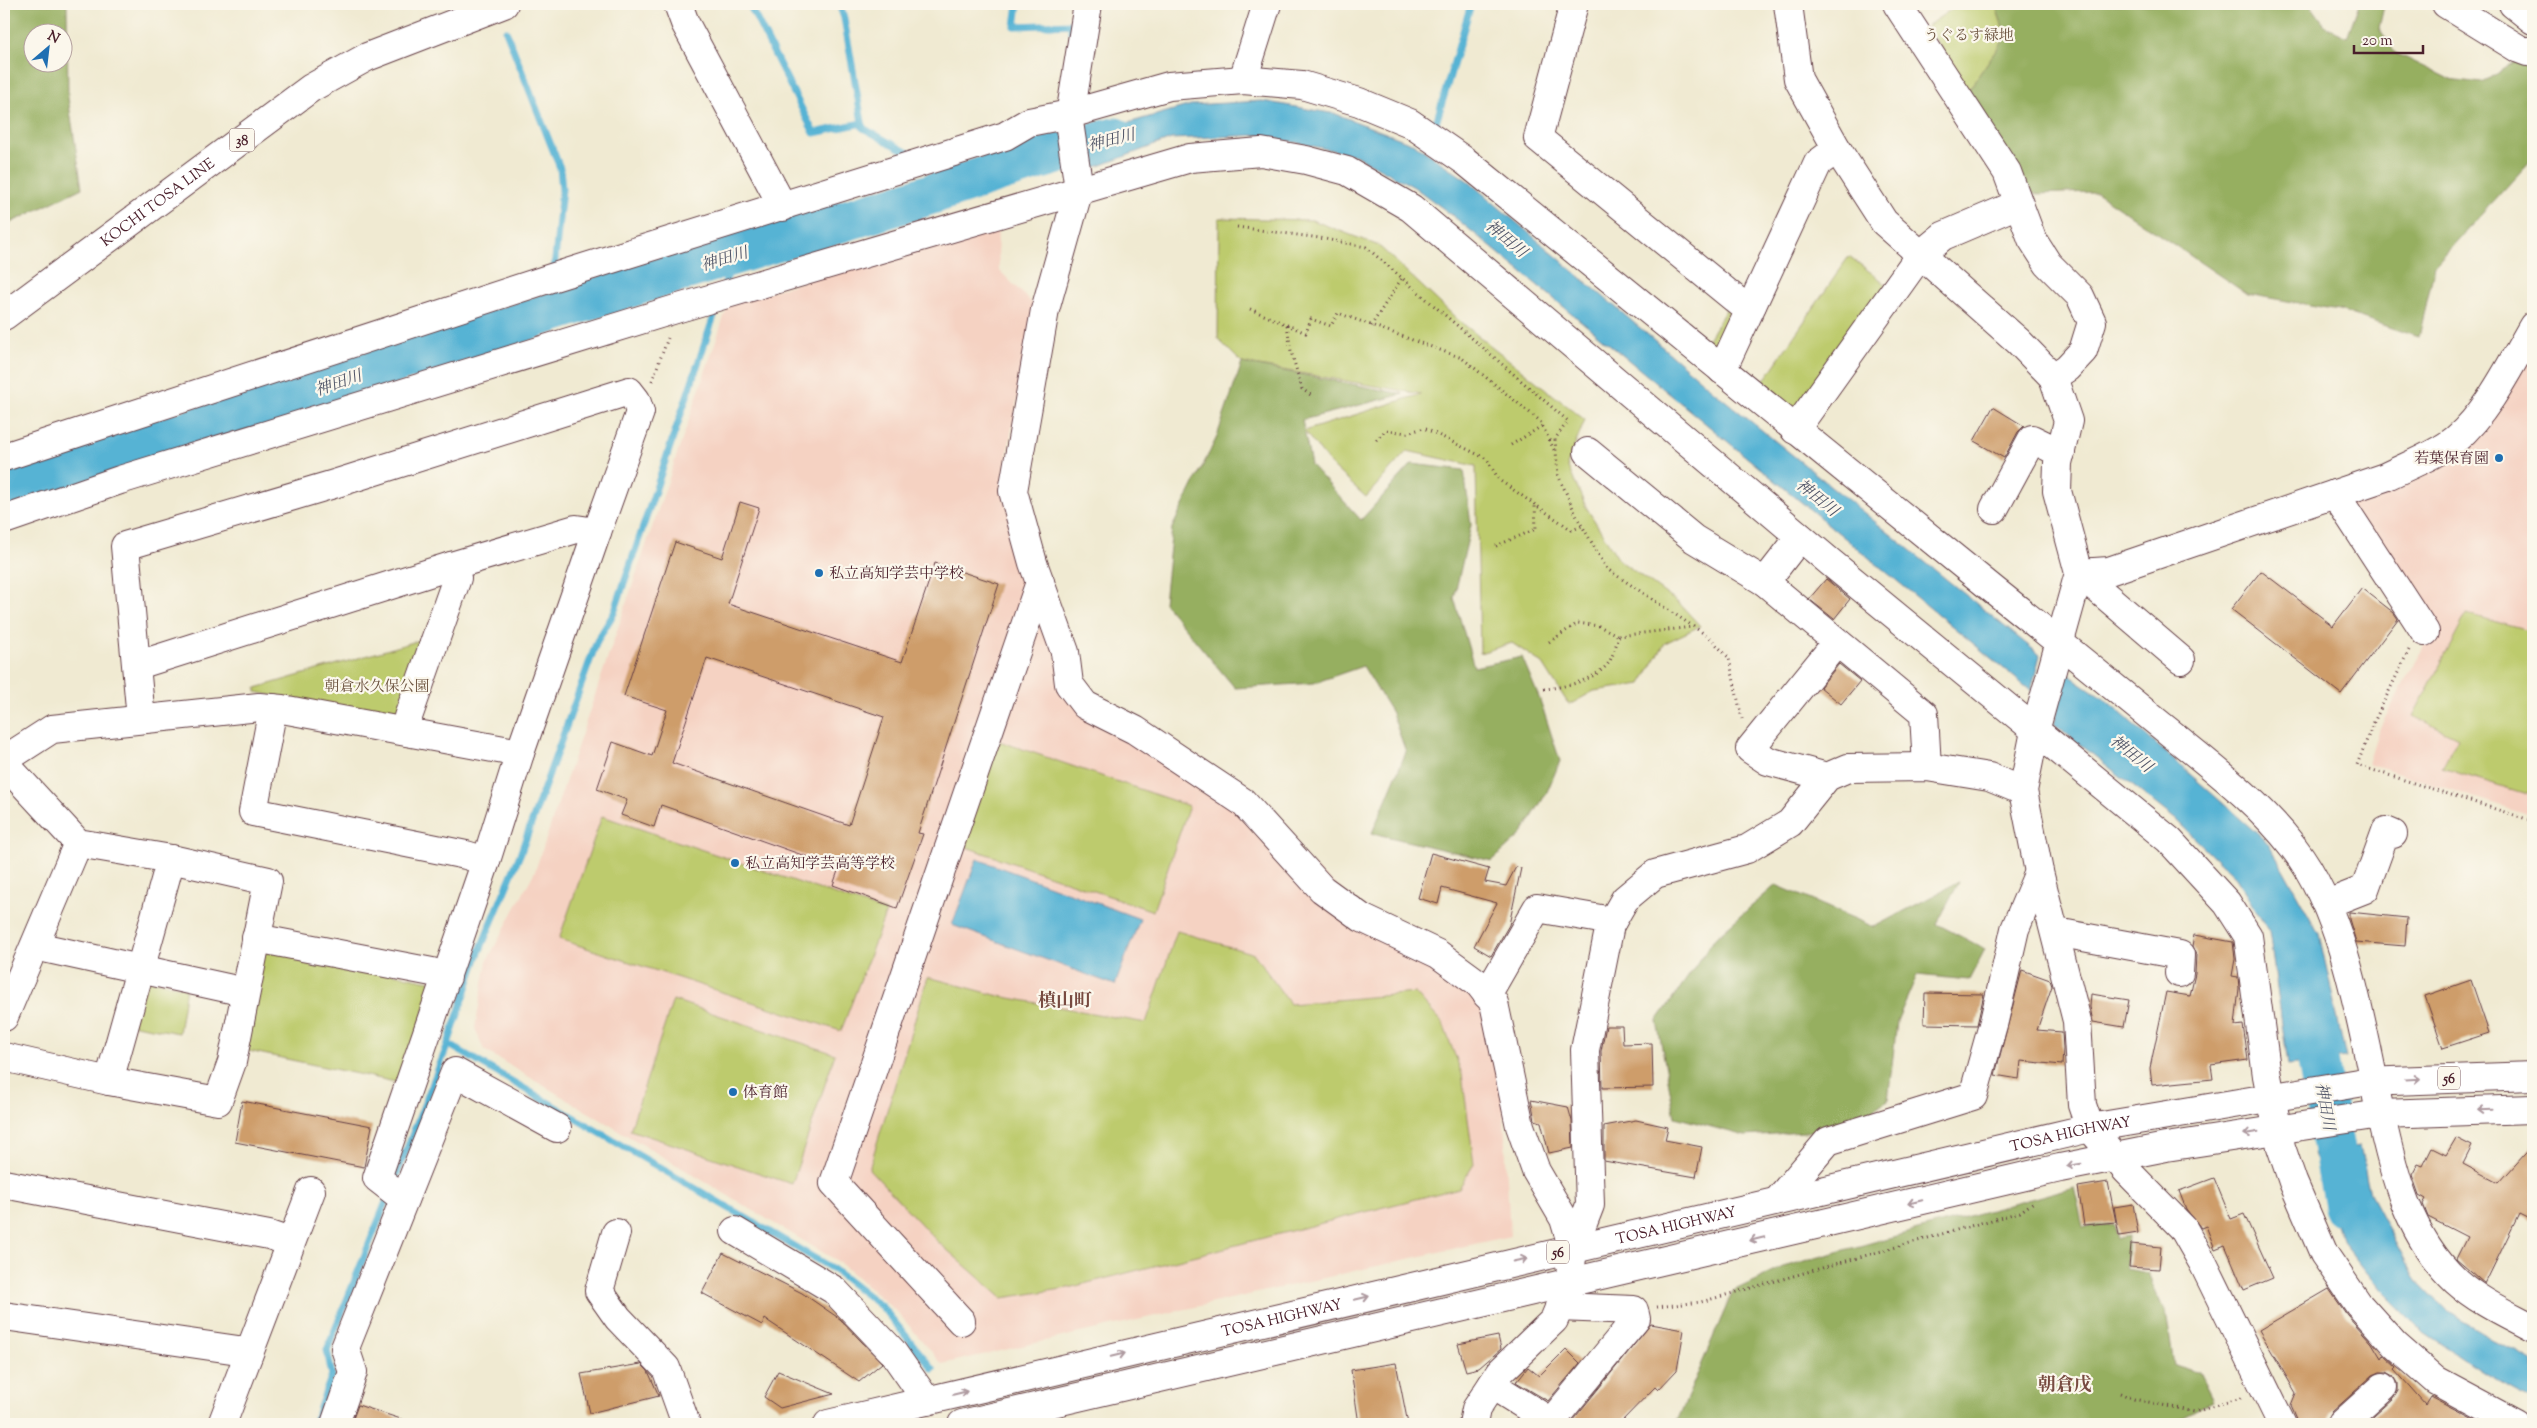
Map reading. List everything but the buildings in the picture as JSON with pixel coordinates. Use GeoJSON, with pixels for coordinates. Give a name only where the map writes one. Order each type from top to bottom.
{"type":"FeatureCollection","features":[{"type":"Feature","properties":{"kind":"main road","name":"KOCHI TOSA LINE"},"geometry":{"type":"LineString","coordinates":[[4,316],[311,88],[367,57],[504,4]]}},
{"type":"Feature","properties":{"kind":"main road"},"geometry":{"type":"LineString","coordinates":[[678,4],[685,23],[783,207]]}},
{"type":"Feature","properties":{"kind":"main road"},"geometry":{"type":"LineString","coordinates":[[1088,4],[1069,118],[1078,185],[1046,310],[1013,491],[1040,582],[1065,652],[1069,684],[1085,705],[1135,730],[1243,802],[1322,889],[1362,918],[1438,954],[1479,984],[1494,1003],[1523,1135],[1536,1171],[1564,1219],[1573,1249]]}},
{"type":"Feature","properties":{"kind":"main road"},"geometry":{"type":"LineString","coordinates":[[1243,80],[1267,4]]}},
{"type":"Feature","properties":{"kind":"main road"},"geometry":{"type":"LineString","coordinates":[[1574,4],[1538,138],[1740,303],[1752,306]]}},
{"type":"Feature","properties":{"kind":"main road"},"geometry":{"type":"LineString","coordinates":[[1788,4],[1798,79],[1837,149],[1884,222],[2018,341],[2052,378],[2068,421],[2061,452],[2057,491],[2079,573],[2037,725],[2023,791],[2039,872],[2056,932],[2077,1021],[2082,1105],[2090,1128],[2115,1158],[2183,1228],[2282,1424]]}},
{"type":"Feature","properties":{"kind":"main road"},"geometry":{"type":"LineString","coordinates":[[1897,4],[2007,172],[2032,239],[2048,264],[2080,296],[2092,322],[2083,351],[2068,368],[2052,378]]}},
{"type":"Feature","properties":{"kind":"main road"},"geometry":{"type":"LineString","coordinates":[[2446,4],[2519,49],[2527,52],[2533,50]]}},
{"type":"Feature","properties":{"kind":"main road"},"geometry":{"type":"LineString","coordinates":[[2512,4],[2533,20]]}},
{"type":"Feature","properties":{"kind":"main road"},"geometry":{"type":"LineString","coordinates":[[4,457],[551,278],[1005,136],[1029,122],[1069,118],[1169,86],[1243,80],[1302,85],[1359,102],[1410,123],[1465,161],[1795,430],[2057,648],[2250,799],[2296,850],[2327,904],[2350,974],[2369,1081],[2377,1114],[2399,1186],[2416,1229],[2432,1254],[2459,1284],[2475,1296],[2533,1328]]}},
{"type":"Feature","properties":{"kind":"main road"},"geometry":{"type":"LineString","coordinates":[[1722,370],[1818,162],[1837,149]]}},
{"type":"Feature","properties":{"kind":"main road"},"geometry":{"type":"LineString","coordinates":[[4,520],[120,480],[1078,185],[1190,158],[1261,152],[1306,160],[1346,172],[1411,208],[1800,537],[2037,725],[2169,840],[2227,903],[2248,936],[2288,1127],[2293,1182],[2324,1254],[2359,1305],[2395,1345],[2436,1381],[2516,1424]]}},
{"type":"Feature","properties":{"kind":"main road"},"geometry":{"type":"LineString","coordinates":[[1795,430],[1920,255],[1942,236],[2018,204]]}},
{"type":"Feature","properties":{"kind":"main road"},"geometry":{"type":"LineString","coordinates":[[2079,573],[2109,571],[2385,477],[2456,439],[2483,408],[2533,326]]}},
{"type":"Feature","properties":{"kind":"main road"},"geometry":{"type":"LineString","coordinates":[[141,719],[138,665],[125,546],[334,484],[629,392],[636,400],[640,412],[520,753],[447,977],[377,1178],[395,1192]]}},
{"type":"Feature","properties":{"kind":"main road"},"geometry":{"type":"LineString","coordinates":[[1994,509],[2032,439],[2061,452]]}},
{"type":"Feature","properties":{"kind":"main road"},"geometry":{"type":"LineString","coordinates":[[1588,452],[1694,539],[1765,582],[1924,714],[1927,767]]}},
{"type":"Feature","properties":{"kind":"main road"},"geometry":{"type":"LineString","coordinates":[[2335,494],[2425,632]]}},
{"type":"Feature","properties":{"kind":"main road"},"geometry":{"type":"LineString","coordinates":[[138,665],[451,566],[576,529],[598,532]]}},
{"type":"Feature","properties":{"kind":"main road"},"geometry":{"type":"LineString","coordinates":[[1765,582],[1800,537]]}},
{"type":"Feature","properties":{"kind":"main road"},"geometry":{"type":"LineString","coordinates":[[408,732],[408,718],[456,578],[451,566]]}},
{"type":"Feature","properties":{"kind":"main road"},"geometry":{"type":"LineString","coordinates":[[2079,573],[2181,660]]}},
{"type":"Feature","properties":{"kind":"main road"},"geometry":{"type":"LineString","coordinates":[[961,1321],[834,1183],[1040,582]]}},
{"type":"Feature","properties":{"kind":"main road"},"geometry":{"type":"LineString","coordinates":[[1827,777],[1768,761],[1750,749],[1837,642]]}},
{"type":"Feature","properties":{"kind":"main road"},"geometry":{"type":"LineString","coordinates":[[4,1057],[109,1081],[218,1101],[232,1062],[268,882],[171,859],[78,843],[4,762],[52,729],[258,707],[273,708],[520,753]]}},
{"type":"Feature","properties":{"kind":"main road"},"geometry":{"type":"LineString","coordinates":[[273,708],[253,812],[466,855],[486,861]]}},
{"type":"Feature","properties":{"kind":"main road"},"geometry":{"type":"LineString","coordinates":[[1473,1424],[1476,1409],[1492,1385],[1502,1371],[1554,1320],[1564,1296],[1573,1249],[1590,1205],[1585,1050],[1612,921],[1625,899],[1655,874],[1747,849],[1790,823],[1827,777],[1848,768],[1927,767],[1989,777],[2023,791]]}},
{"type":"Feature","properties":{"kind":"main road"},"geometry":{"type":"LineString","coordinates":[[2327,904],[2365,889],[2386,831],[2394,834]]}},
{"type":"Feature","properties":{"kind":"main road"},"geometry":{"type":"LineString","coordinates":[[4,1017],[78,843]]}},
{"type":"Feature","properties":{"kind":"main road"},"geometry":{"type":"LineString","coordinates":[[109,1081],[171,859]]}},
{"type":"Feature","properties":{"kind":"main road"},"geometry":{"type":"LineString","coordinates":[[1778,1200],[1828,1141],[1972,1096],[1994,1021],[2015,929],[2039,872]]}},
{"type":"Feature","properties":{"kind":"main road"},"geometry":{"type":"LineString","coordinates":[[1488,995],[1537,908],[1612,921]]}},
{"type":"Feature","properties":{"kind":"main road"},"geometry":{"type":"LineString","coordinates":[[2056,932],[2180,954],[2180,973]]}},
{"type":"Feature","properties":{"kind":"main road"},"geometry":{"type":"LineString","coordinates":[[256,938],[432,972],[447,977]]}},
{"type":"Feature","properties":{"kind":"main road"},"geometry":{"type":"LineString","coordinates":[[34,946],[245,992]]}},
{"type":"Feature","properties":{"kind":"main road"},"geometry":{"type":"LineString","coordinates":[[335,1424],[353,1372],[345,1348],[395,1192],[455,1072],[557,1128]]}},
{"type":"Feature","properties":{"kind":"main road","name":"TOSA HIGHWAY"},"geometry":{"type":"LineString","coordinates":[[828,1424],[2090,1128],[2369,1081],[2533,1076]]}},
{"type":"Feature","properties":{"kind":"main road","name":"56"},"geometry":{"type":"LineString","coordinates":[[972,1423],[1564,1296],[2060,1168],[2166,1147],[2377,1114],[2533,1109]]}},
{"type":"Feature","properties":{"kind":"main road"},"geometry":{"type":"LineString","coordinates":[[4,1184],[269,1235],[290,1242]]}},
{"type":"Feature","properties":{"kind":"main road"},"geometry":{"type":"LineString","coordinates":[[222,1424],[311,1191]]}},
{"type":"Feature","properties":{"kind":"main road"},"geometry":{"type":"LineString","coordinates":[[735,1231],[834,1290],[892,1351],[928,1401]]}},
{"type":"Feature","properties":{"kind":"main road"},"geometry":{"type":"LineString","coordinates":[[616,1233],[599,1291],[618,1318],[666,1368],[686,1424]]}},
{"type":"Feature","properties":{"kind":"main road"},"geometry":{"type":"LineString","coordinates":[[1492,1385],[1551,1422],[1636,1319],[1634,1310],[1564,1296]]}},
{"type":"Feature","properties":{"kind":"main road"},"geometry":{"type":"LineString","coordinates":[[4,1316],[238,1350],[248,1355]]}},
{"type":"Feature","properties":{"kind":"main road"},"geometry":{"type":"LineString","coordinates":[[2342,1424],[2383,1388]]}},
{"type":"Feature","properties":{"kind":"path"},"geometry":{"type":"LineString","coordinates":[[1237,227],[1320,238],[1366,247],[1568,421],[1555,439],[1558,475],[1582,526],[1607,569],[1709,637],[1729,658],[1750,749]]}},
{"type":"Feature","properties":{"kind":"path"},"geometry":{"type":"LineString","coordinates":[[1372,326],[1402,278]]}},
{"type":"Feature","properties":{"kind":"path"},"geometry":{"type":"LineString","coordinates":[[640,412],[679,308]]}},
{"type":"Feature","properties":{"kind":"path"},"geometry":{"type":"LineString","coordinates":[[1250,309],[1306,333],[1311,319],[1330,326],[1338,313],[1462,358],[1540,421],[1557,455]]}},
{"type":"Feature","properties":{"kind":"path"},"geometry":{"type":"LineString","coordinates":[[1287,325],[1291,351],[1302,389],[1312,396]]}},
{"type":"Feature","properties":{"kind":"path"},"geometry":{"type":"LineString","coordinates":[[1511,445],[1542,426]]}},
{"type":"Feature","properties":{"kind":"path"},"geometry":{"type":"LineString","coordinates":[[1376,440],[1386,430],[1407,433],[1424,428],[1487,459],[1499,480],[1572,530],[1582,526]]}},
{"type":"Feature","properties":{"kind":"path"},"geometry":{"type":"LineString","coordinates":[[1496,546],[1536,528],[1535,504]]}},
{"type":"Feature","properties":{"kind":"path"},"geometry":{"type":"LineString","coordinates":[[1549,642],[1578,623],[1599,626],[1619,636],[1693,627]]}},
{"type":"Feature","properties":{"kind":"path"},"geometry":{"type":"LineString","coordinates":[[2425,632],[2421,640],[2414,642],[2373,724],[2357,765],[2533,821]]}},
{"type":"Feature","properties":{"kind":"path"},"geometry":{"type":"LineString","coordinates":[[1544,689],[1558,688],[1589,678],[1608,664],[1619,636]]}},
{"type":"Feature","properties":{"kind":"path"},"geometry":{"type":"LineString","coordinates":[[1634,1310],[1701,1302],[2020,1212],[2042,1195]]}},
{"type":"Feature","properties":{"kind":"path"},"geometry":{"type":"LineString","coordinates":[[2120,1393],[2134,1399],[2195,1412],[2266,1391]]}},
{"type":"Feature","properties":{"kind":"shaded area"},"geometry":{"type":"Polygon","coordinates":[[[997,221],[999,270],[1034,305],[1001,489],[1059,660],[1060,685],[1233,804],[1483,1001],[1502,1080],[1510,1236],[942,1364],[898,1313],[839,1262],[484,1050],[475,1028],[487,961],[535,871],[728,305],[997,221]]]}},
{"type":"Feature","properties":{"kind":"shaded area"},"geometry":{"type":"Polygon","coordinates":[[[2533,351],[2533,816],[2368,763],[2378,731],[2431,633],[2347,501],[2442,466],[2463,451],[2533,351]]]}},
{"type":"Feature","properties":{"kind":"green space"},"geometry":{"type":"Polygon","coordinates":[[[4,4],[67,4],[67,22],[22,22],[22,72],[68,72],[68,98],[82,188],[4,226],[4,4]]]}},
{"type":"Feature","properties":{"kind":"green space","name":"うぐるす緑地"},"geometry":{"type":"Polygon","coordinates":[[[1959,4],[1995,4],[2006,36],[1967,92],[1927,26],[1959,4]]]}},
{"type":"Feature","properties":{"kind":"green space"},"geometry":{"type":"Polygon","coordinates":[[[1995,4],[2310,4],[2327,28],[2347,37],[2359,4],[2384,6],[2379,28],[2395,53],[2448,79],[2482,83],[2523,56],[2533,79],[2533,158],[2435,265],[2419,337],[2339,310],[2247,294],[2096,192],[2033,194],[1967,92],[2006,36],[1995,4]]]}},
{"type":"Feature","properties":{"kind":"green space"},"geometry":{"type":"Polygon","coordinates":[[[1219,218],[1312,220],[1379,246],[1457,319],[1585,420],[1567,465],[1586,507],[1619,560],[1681,605],[1700,626],[1665,643],[1641,684],[1594,691],[1569,705],[1543,664],[1512,643],[1480,653],[1476,466],[1407,451],[1366,497],[1333,467],[1304,431],[1421,394],[1242,363],[1218,339],[1219,218]]]}},
{"type":"Feature","properties":{"kind":"green space"},"geometry":{"type":"Polygon","coordinates":[[[1849,256],[1890,287],[1796,419],[1758,389],[1849,256]]]}},
{"type":"Feature","properties":{"kind":"green space"},"geometry":{"type":"Polygon","coordinates":[[[1730,303],[1743,311],[1721,362],[1703,347],[1730,303]]]}},
{"type":"Feature","properties":{"kind":"green space"},"geometry":{"type":"Polygon","coordinates":[[[1242,363],[1403,394],[1302,420],[1311,465],[1361,520],[1412,464],[1464,470],[1471,525],[1454,598],[1474,667],[1522,657],[1540,700],[1560,761],[1547,792],[1522,834],[1492,861],[1372,833],[1406,752],[1392,713],[1363,666],[1314,683],[1235,688],[1164,603],[1172,528],[1216,439],[1242,363]]]}},
{"type":"Feature","properties":{"kind":"green space"},"geometry":{"type":"Polygon","coordinates":[[[2467,614],[2533,632],[2533,796],[2442,768],[2458,738],[2413,716],[2467,614]]]}},
{"type":"Feature","properties":{"kind":"green space","name":"朝倉水久保公園"},"geometry":{"type":"Polygon","coordinates":[[[427,638],[402,713],[387,720],[256,692],[256,688],[427,638]]]}},
{"type":"Feature","properties":{"kind":"green space"},"geometry":{"type":"Polygon","coordinates":[[[996,740],[1189,806],[1153,911],[960,845],[996,740]]]}},
{"type":"Feature","properties":{"kind":"green space"},"geometry":{"type":"Polygon","coordinates":[[[602,816],[886,912],[841,1031],[559,939],[602,816]]]}},
{"type":"Feature","properties":{"kind":"green space"},"geometry":{"type":"Polygon","coordinates":[[[1959,882],[1937,924],[1985,949],[1969,980],[1917,975],[1897,1021],[1888,1100],[1847,1129],[1745,1136],[1675,1117],[1657,1021],[1716,937],[1776,885],[1874,927],[1959,882]]]}},
{"type":"Feature","properties":{"kind":"green space"},"geometry":{"type":"Polygon","coordinates":[[[1177,931],[1254,954],[1290,1004],[1415,993],[1443,1024],[1462,1074],[1474,1164],[1459,1188],[1068,1288],[1002,1298],[937,1241],[869,1169],[928,977],[999,996],[1146,1023],[1177,931]]]}},
{"type":"Feature","properties":{"kind":"green space"},"geometry":{"type":"Polygon","coordinates":[[[269,949],[434,982],[400,1083],[244,1050],[260,956],[269,949]]]}},
{"type":"Feature","properties":{"kind":"green space"},"geometry":{"type":"Polygon","coordinates":[[[143,978],[186,988],[179,1033],[130,1024],[143,978]]]}},
{"type":"Feature","properties":{"kind":"green space","name":"体育館"},"geometry":{"type":"Polygon","coordinates":[[[673,1000],[835,1054],[792,1184],[630,1130],[673,1000]]]}},
{"type":"Feature","properties":{"kind":"green space"},"geometry":{"type":"Polygon","coordinates":[[[2074,1187],[2083,1227],[2114,1224],[2117,1239],[2128,1237],[2126,1269],[2148,1273],[2167,1318],[2174,1365],[2199,1373],[2213,1401],[2173,1421],[2175,1424],[1676,1424],[1733,1291],[1783,1267],[2074,1187]]]}},
{"type":"Feature","properties":{"kind":"water"},"geometry":{"type":"Polygon","coordinates":[[[1262,101],[1336,114],[1414,144],[1468,181],[1722,398],[2040,655],[2031,691],[1452,215],[1414,187],[1355,155],[1260,135],[1171,139],[1091,169],[1086,135],[1191,105],[1262,101]]]}},
{"type":"Feature","properties":{"kind":"water"},"geometry":{"type":"Polygon","coordinates":[[[2066,673],[2106,700],[2269,844],[2319,934],[2346,1058],[2288,1065],[2269,932],[2236,878],[2175,819],[2054,724],[2066,673]]]}},
{"type":"Feature","properties":{"kind":"water"},"geometry":{"type":"Polygon","coordinates":[[[977,859],[1140,919],[1115,985],[952,925],[977,859]]]}},
{"type":"Feature","properties":{"kind":"water"},"geometry":{"type":"Polygon","coordinates":[[[2360,1146],[2370,1194],[2414,1277],[2447,1311],[2533,1362],[2533,1400],[2486,1374],[2424,1333],[2383,1292],[2343,1243],[2313,1153],[2360,1146]]]}},
{"type":"Feature","properties":{"kind":"waterway"},"geometry":{"type":"LineString","coordinates":[[749,4],[814,133],[862,123]]}},
{"type":"Feature","properties":{"kind":"waterway"},"geometry":{"type":"LineString","coordinates":[[839,4],[844,18],[863,128],[914,156]]}},
{"type":"Feature","properties":{"kind":"waterway"},"geometry":{"type":"LineString","coordinates":[[1018,4],[1015,26],[1073,24],[1071,31]]}},
{"type":"Feature","properties":{"kind":"waterway"},"geometry":{"type":"LineString","coordinates":[[1434,130],[1471,4]]}},
{"type":"Feature","properties":{"kind":"waterway"},"geometry":{"type":"LineString","coordinates":[[506,31],[560,168],[562,189],[554,270]]}},
{"type":"Feature","properties":{"kind":"waterway","name":"神田川"},"geometry":{"type":"LineString","coordinates":[[4,489],[656,279],[1024,164],[1115,138]]}},
{"type":"Feature","properties":{"kind":"waterway"},"geometry":{"type":"LineString","coordinates":[[932,166],[965,185]]}},
{"type":"Feature","properties":{"kind":"waterway"},"geometry":{"type":"LineString","coordinates":[[724,286],[735,254]]}},
{"type":"Feature","properties":{"kind":"waterway"},"geometry":{"type":"LineString","coordinates":[[550,311],[553,284]]}},
{"type":"Feature","properties":{"kind":"waterway"},"geometry":{"type":"LineString","coordinates":[[393,1184],[448,1044],[478,955],[521,852],[597,641],[614,613],[718,304]]}},
{"type":"Feature","properties":{"kind":"waterway","name":"神田川"},"geometry":{"type":"LineString","coordinates":[[2308,1006],[2344,1206]]}},
{"type":"Feature","properties":{"kind":"waterway"},"geometry":{"type":"LineString","coordinates":[[448,1044],[833,1269],[882,1307],[933,1369]]}},
{"type":"Feature","properties":{"kind":"waterway"},"geometry":{"type":"LineString","coordinates":[[314,1424],[332,1375],[327,1350],[389,1194]]}},
{"type":"Feature","properties":{"kind":"place","name":"若葉保育園"},"geometry":{"type":"Point","coordinates":[2499,458]}},
{"type":"Feature","properties":{"kind":"place","name":"私立高知学芸中学校"},"geometry":{"type":"Point","coordinates":[819,573]}},
{"type":"Feature","properties":{"kind":"place","name":"私立高知学芸高等学校"},"geometry":{"type":"Point","coordinates":[735,863]}},
{"type":"Feature","properties":{"kind":"place","name":"体育館"},"geometry":{"type":"Point","coordinates":[733,1092]}},
{"type":"Feature","properties":{"kind":"district","name":"槙山町"},"geometry":{"type":"Point","coordinates":[1065,1000]}},
{"type":"Feature","properties":{"kind":"district","name":"朝倉戊"},"geometry":{"type":"Point","coordinates":[2065,1384]}}]}
